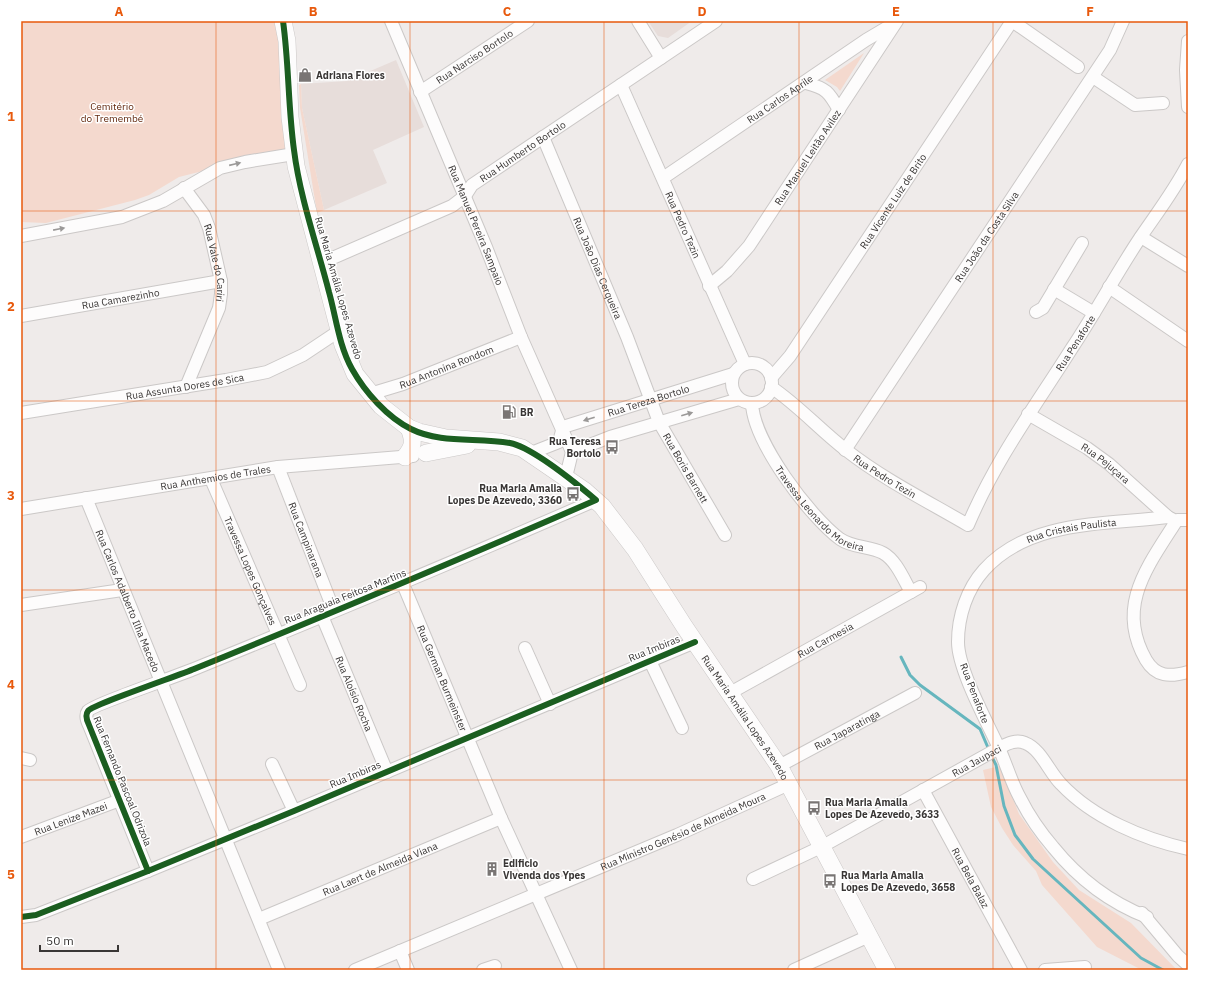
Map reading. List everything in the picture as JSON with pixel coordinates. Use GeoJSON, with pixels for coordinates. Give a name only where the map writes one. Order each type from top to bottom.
{"type":"FeatureCollection","features":[{"type":"Feature","properties":{"kind":"main road","name":"Rua Maria Amália Lopes Azevedo"},"geometry":{"type":"LineString","coordinates":[[282,21],[287,41]]}},
{"type":"Feature","properties":{"kind":"main road","name":"Rua Maria Amália Lopes Azevedo"},"geometry":{"type":"LineString","coordinates":[[290,21],[287,41],[290,117],[294,154],[339,331],[352,368],[370,394],[388,413],[409,428],[439,436],[511,444],[531,453],[566,477],[596,500],[614,520],[635,549],[695,642],[779,766],[887,970]]}},
{"type":"Feature","properties":{"kind":"main road"},"geometry":{"type":"LineString","coordinates":[[409,428],[414,441],[412,448],[414,455],[487,441]]}},
{"type":"Feature","properties":{"kind":"street","name":"Rua Manuel Pereira Sampaio"},"geometry":{"type":"LineString","coordinates":[[391,21],[521,337],[563,427],[572,452]]}},
{"type":"Feature","properties":{"kind":"street","name":"Rua Narciso Bortolo"},"geometry":{"type":"LineString","coordinates":[[420,92],[528,21]]}},
{"type":"Feature","properties":{"kind":"street"},"geometry":{"type":"LineString","coordinates":[[638,21],[661,58]]}},
{"type":"Feature","properties":{"kind":"street","name":"Rua Humberto Bortolo"},"geometry":{"type":"LineString","coordinates":[[321,264],[452,206],[464,196],[472,185],[716,21]]}},
{"type":"Feature","properties":{"kind":"street","name":"Rua Carlos Aprile"},"geometry":{"type":"LineString","coordinates":[[663,178],[806,83],[866,40],[897,21]]}},
{"type":"Feature","properties":{"kind":"street","name":"Rua Manuel Leitão Avilez"},"geometry":{"type":"LineString","coordinates":[[710,286],[727,271],[749,246],[897,21]]}},
{"type":"Feature","properties":{"kind":"street"},"geometry":{"type":"LineString","coordinates":[[1012,21],[1078,67]]}},
{"type":"Feature","properties":{"kind":"street","name":"Rua Vicente Luiz de Brito"},"geometry":{"type":"LineString","coordinates":[[771,383],[1012,21]]}},
{"type":"Feature","properties":{"kind":"street","name":"Rua João da Costa Silva"},"geometry":{"type":"LineString","coordinates":[[845,450],[1110,50],[1123,21]]}},
{"type":"Feature","properties":{"kind":"street"},"geometry":{"type":"LineString","coordinates":[[1188,41],[1186,70],[1188,107]]}},
{"type":"Feature","properties":{"kind":"street"},"geometry":{"type":"LineString","coordinates":[[1093,76],[1135,105],[1163,103]]}},
{"type":"Feature","properties":{"kind":"street"},"geometry":{"type":"LineString","coordinates":[[806,83],[819,86],[828,92],[839,110]]}},
{"type":"Feature","properties":{"kind":"street","name":"Rua Pedro Tezin"},"geometry":{"type":"LineString","coordinates":[[621,84],[746,364]]}},
{"type":"Feature","properties":{"kind":"street","name":"Rua João Dias Cerqueira"},"geometry":{"type":"LineString","coordinates":[[543,137],[626,337],[650,399]]}},
{"type":"Feature","properties":{"kind":"street"},"geometry":{"type":"LineString","coordinates":[[21,236],[122,217],[152,207],[210,173],[229,165],[294,154]]}},
{"type":"Feature","properties":{"kind":"street","name":"Rua Penaforte"},"geometry":{"type":"LineString","coordinates":[[968,525],[994,469],[1141,237],[1171,194],[1188,164]]}},
{"type":"Feature","properties":{"kind":"street","name":"Rua Vale do Cariri"},"geometry":{"type":"LineString","coordinates":[[184,188],[204,215],[209,228],[221,281],[219,308],[186,387]]}},
{"type":"Feature","properties":{"kind":"street"},"geometry":{"type":"LineString","coordinates":[[1141,237],[1188,266]]}},
{"type":"Feature","properties":{"kind":"street"},"geometry":{"type":"LineString","coordinates":[[1036,312],[1043,308],[1082,243]]}},
{"type":"Feature","properties":{"kind":"street","name":"Rua Camarezinho"},"geometry":{"type":"LineString","coordinates":[[21,316],[221,281]]}},
{"type":"Feature","properties":{"kind":"street"},"geometry":{"type":"LineString","coordinates":[[1109,287],[1188,341]]}},
{"type":"Feature","properties":{"kind":"street"},"geometry":{"type":"LineString","coordinates":[[1054,289],[1094,313]]}},
{"type":"Feature","properties":{"kind":"street","name":"Rua Assunta Dores de Sica"},"geometry":{"type":"LineString","coordinates":[[21,413],[186,387],[268,372],[303,355],[339,331]]}},
{"type":"Feature","properties":{"kind":"street","name":"Rua Antonina Rondom"},"geometry":{"type":"LineString","coordinates":[[370,394],[403,384],[521,337]]}},
{"type":"Feature","properties":{"kind":"street"},"geometry":{"type":"LineString","coordinates":[[566,477],[572,452],[610,437],[739,399],[752,403],[764,399],[771,383],[764,367],[752,363],[746,364],[733,374],[732,389],[739,399]]}},
{"type":"Feature","properties":{"kind":"street","name":"Rua Tereza Bortolo"},"geometry":{"type":"LineString","coordinates":[[563,427],[733,374]]}},
{"type":"Feature","properties":{"kind":"street","name":"Rua Pedro Tezin"},"geometry":{"type":"LineString","coordinates":[[771,383],[845,450],[968,525]]}},
{"type":"Feature","properties":{"kind":"street","name":"Rua Boris Barnett"},"geometry":{"type":"LineString","coordinates":[[650,399],[659,422],[725,535]]}},
{"type":"Feature","properties":{"kind":"street","name":"Travessa Leonardo Moreira"},"geometry":{"type":"LineString","coordinates":[[752,403],[752,414],[758,430],[792,488],[805,506],[832,533],[846,543],[879,551],[888,556],[915,590]]}},
{"type":"Feature","properties":{"kind":"street","name":"Rua Pejuçara"},"geometry":{"type":"LineString","coordinates":[[1028,414],[1087,448],[1178,519]]}},
{"type":"Feature","properties":{"kind":"street"},"geometry":{"type":"LineString","coordinates":[[531,453],[559,442],[563,427]]}},
{"type":"Feature","properties":{"kind":"street","name":"Rua Anthemios de Trales"},"geometry":{"type":"LineString","coordinates":[[21,509],[278,468],[414,455],[443,444],[439,436]]}},
{"type":"Feature","properties":{"kind":"street","name":"Rua Campinarana"},"geometry":{"type":"LineString","coordinates":[[278,468],[334,612]]}},
{"type":"Feature","properties":{"kind":"street","name":"Travessa Lopes Gonçalves"},"geometry":{"type":"LineString","coordinates":[[211,479],[277,635],[300,685]]}},
{"type":"Feature","properties":{"kind":"street","name":"Rua Carlos Adalberto Ilha Macedo"},"geometry":{"type":"LineString","coordinates":[[86,498],[122,590],[279,970]]}},
{"type":"Feature","properties":{"kind":"street","name":"Rua Araguaia Feitosa Martins"},"geometry":{"type":"LineString","coordinates":[[99,704],[160,682],[403,584],[596,500]]}},
{"type":"Feature","properties":{"kind":"street"},"geometry":{"type":"LineString","coordinates":[[1178,519],[1151,561],[1139,584],[1134,601],[1133,622],[1140,648],[1152,668],[1164,676],[1173,676],[1188,672]]}},
{"type":"Feature","properties":{"kind":"street","name":"Rua Cristais Paulista"},"geometry":{"type":"LineString","coordinates":[[984,570],[1012,547],[1049,531],[1178,519]]}},
{"type":"Feature","properties":{"kind":"street","name":"Rua Penaforte"},"geometry":{"type":"LineString","coordinates":[[984,570],[969,591],[959,623],[958,643],[966,676],[991,752],[1040,832],[1054,849],[1095,889],[1129,909],[1147,917],[1178,956],[1188,965]]}},
{"type":"Feature","properties":{"kind":"street","name":"Rua German Burmeinster"},"geometry":{"type":"LineString","coordinates":[[403,584],[501,818],[535,895],[571,970]]}},
{"type":"Feature","properties":{"kind":"street"},"geometry":{"type":"LineString","coordinates":[[21,605],[122,590]]}},
{"type":"Feature","properties":{"kind":"street","name":"Rua Carmesia"},"geometry":{"type":"LineString","coordinates":[[730,693],[915,590]]}},
{"type":"Feature","properties":{"kind":"street","name":"Rua Aloísio Rocha"},"geometry":{"type":"LineString","coordinates":[[322,616],[387,772]]}},
{"type":"Feature","properties":{"kind":"street","name":"Rua Imbiras"},"geometry":{"type":"LineString","coordinates":[[21,917],[49,910],[148,871],[695,642]]}},
{"type":"Feature","properties":{"kind":"street"},"geometry":{"type":"LineString","coordinates":[[525,648],[550,704]]}},
{"type":"Feature","properties":{"kind":"street"},"geometry":{"type":"LineString","coordinates":[[650,661],[682,728]]}},
{"type":"Feature","properties":{"kind":"street","name":"Rua Japaratinga"},"geometry":{"type":"LineString","coordinates":[[779,766],[915,693]]}},
{"type":"Feature","properties":{"kind":"street","name":"Rua Fernando Pascoal Odrizola"},"geometry":{"type":"LineString","coordinates":[[99,704],[88,710],[86,714],[87,719],[148,871]]}},
{"type":"Feature","properties":{"kind":"street","name":"Rua Jaupaci"},"geometry":{"type":"LineString","coordinates":[[753,880],[821,847],[1010,742],[1025,743],[1038,753],[1060,783],[1088,807],[1115,822],[1152,838],[1188,849]]}},
{"type":"Feature","properties":{"kind":"street"},"geometry":{"type":"LineString","coordinates":[[272,764],[294,811]]}},
{"type":"Feature","properties":{"kind":"street","name":"Rua Ministro Genésio de Almeida Moura"},"geometry":{"type":"LineString","coordinates":[[355,970],[698,826],[789,784]]}},
{"type":"Feature","properties":{"kind":"street","name":"Rua Bela Balaz"},"geometry":{"type":"LineString","coordinates":[[923,790],[1020,968]]}},
{"type":"Feature","properties":{"kind":"street","name":"Rua Lenize Mazei"},"geometry":{"type":"LineString","coordinates":[[21,837],[120,800]]}},
{"type":"Feature","properties":{"kind":"street","name":"Rua Laert de Almeida Viana"},"geometry":{"type":"LineString","coordinates":[[259,920],[501,818]]}},
{"type":"Feature","properties":{"kind":"street"},"geometry":{"type":"LineString","coordinates":[[794,970],[868,936]]}},
{"type":"Feature","properties":{"kind":"street"},"geometry":{"type":"LineString","coordinates":[[400,951],[408,970]]}},
{"type":"Feature","properties":{"kind":"street"},"geometry":{"type":"LineString","coordinates":[[1045,970],[1084,967]]}},
{"type":"Feature","properties":{"kind":"shaded area"},"geometry":{"type":"Polygon","coordinates":[[[648,21],[692,21],[668,38],[658,36],[648,21]]]}},
{"type":"Feature","properties":{"kind":"shaded area"},"geometry":{"type":"Polygon","coordinates":[[[396,60],[424,127],[373,150],[387,183],[324,210],[302,108],[301,84],[347,81],[396,60]]]}},
{"type":"Feature","properties":{"kind":"green space","name":"Cemitério do Tremembé"},"geometry":{"type":"Polygon","coordinates":[[[21,21],[278,21],[286,148],[285,150],[179,177],[149,195],[135,200],[46,223],[21,222],[21,21]]]}},
{"type":"Feature","properties":{"kind":"green space"},"geometry":{"type":"Polygon","coordinates":[[[864,53],[840,91],[837,87],[825,80],[864,53]]]}},
{"type":"Feature","properties":{"kind":"green space"},"geometry":{"type":"Polygon","coordinates":[[[301,84],[302,108],[324,210],[317,213],[300,108],[299,85],[301,84]]]}},
{"type":"Feature","properties":{"kind":"green space"},"geometry":{"type":"Polygon","coordinates":[[[1000,766],[1019,814],[1053,862],[1079,890],[1131,923],[1177,970],[1142,970],[1097,947],[1042,885],[1036,871],[1013,845],[991,807],[983,770],[1000,766]]]}},
{"type":"Feature","properties":{"kind":"waterway"},"geometry":{"type":"LineString","coordinates":[[901,657],[910,675],[920,685],[980,729],[989,750]]}},
{"type":"Feature","properties":{"kind":"waterway"},"geometry":{"type":"LineString","coordinates":[[991,755],[996,765],[1004,806],[1015,835],[1033,859],[1141,958],[1163,970]]}},
{"type":"Feature","properties":{"kind":"cycle path"},"geometry":{"type":"LineString","coordinates":[[148,871],[88,722],[86,716],[88,711],[104,703],[194,669],[345,607],[596,500],[555,467],[520,446],[498,441],[434,437],[411,429],[393,418],[385,411],[357,378],[344,351],[341,341],[300,186],[292,134],[283,21]]}},
{"type":"Feature","properties":{"kind":"cycle path"},"geometry":{"type":"LineString","coordinates":[[21,917],[36,915],[148,871],[695,642]]}},
{"type":"Feature","properties":{"kind":"place","name":"Adriana Flores"},"geometry":{"type":"Point","coordinates":[305,75]}},
{"type":"Feature","properties":{"kind":"place","name":"BR"},"geometry":{"type":"Point","coordinates":[509,412]}},
{"type":"Feature","properties":{"kind":"place","name":"Rua Teresa Bortolo"},"geometry":{"type":"Point","coordinates":[612,447]}},
{"type":"Feature","properties":{"kind":"place","name":"Rua Maria Amalia Lopes De Azevedo, 3360"},"geometry":{"type":"Point","coordinates":[573,494]}},
{"type":"Feature","properties":{"kind":"place","name":"Rua Maria Amalia Lopes De Azevedo, 3633"},"geometry":{"type":"Point","coordinates":[814,808]}},
{"type":"Feature","properties":{"kind":"place","name":"Edificio Vivenda dos Ypes"},"geometry":{"type":"Point","coordinates":[492,869]}},
{"type":"Feature","properties":{"kind":"place","name":"Rua Maria Amalia Lopes De Azevedo, 3658"},"geometry":{"type":"Point","coordinates":[830,881]}}]}
